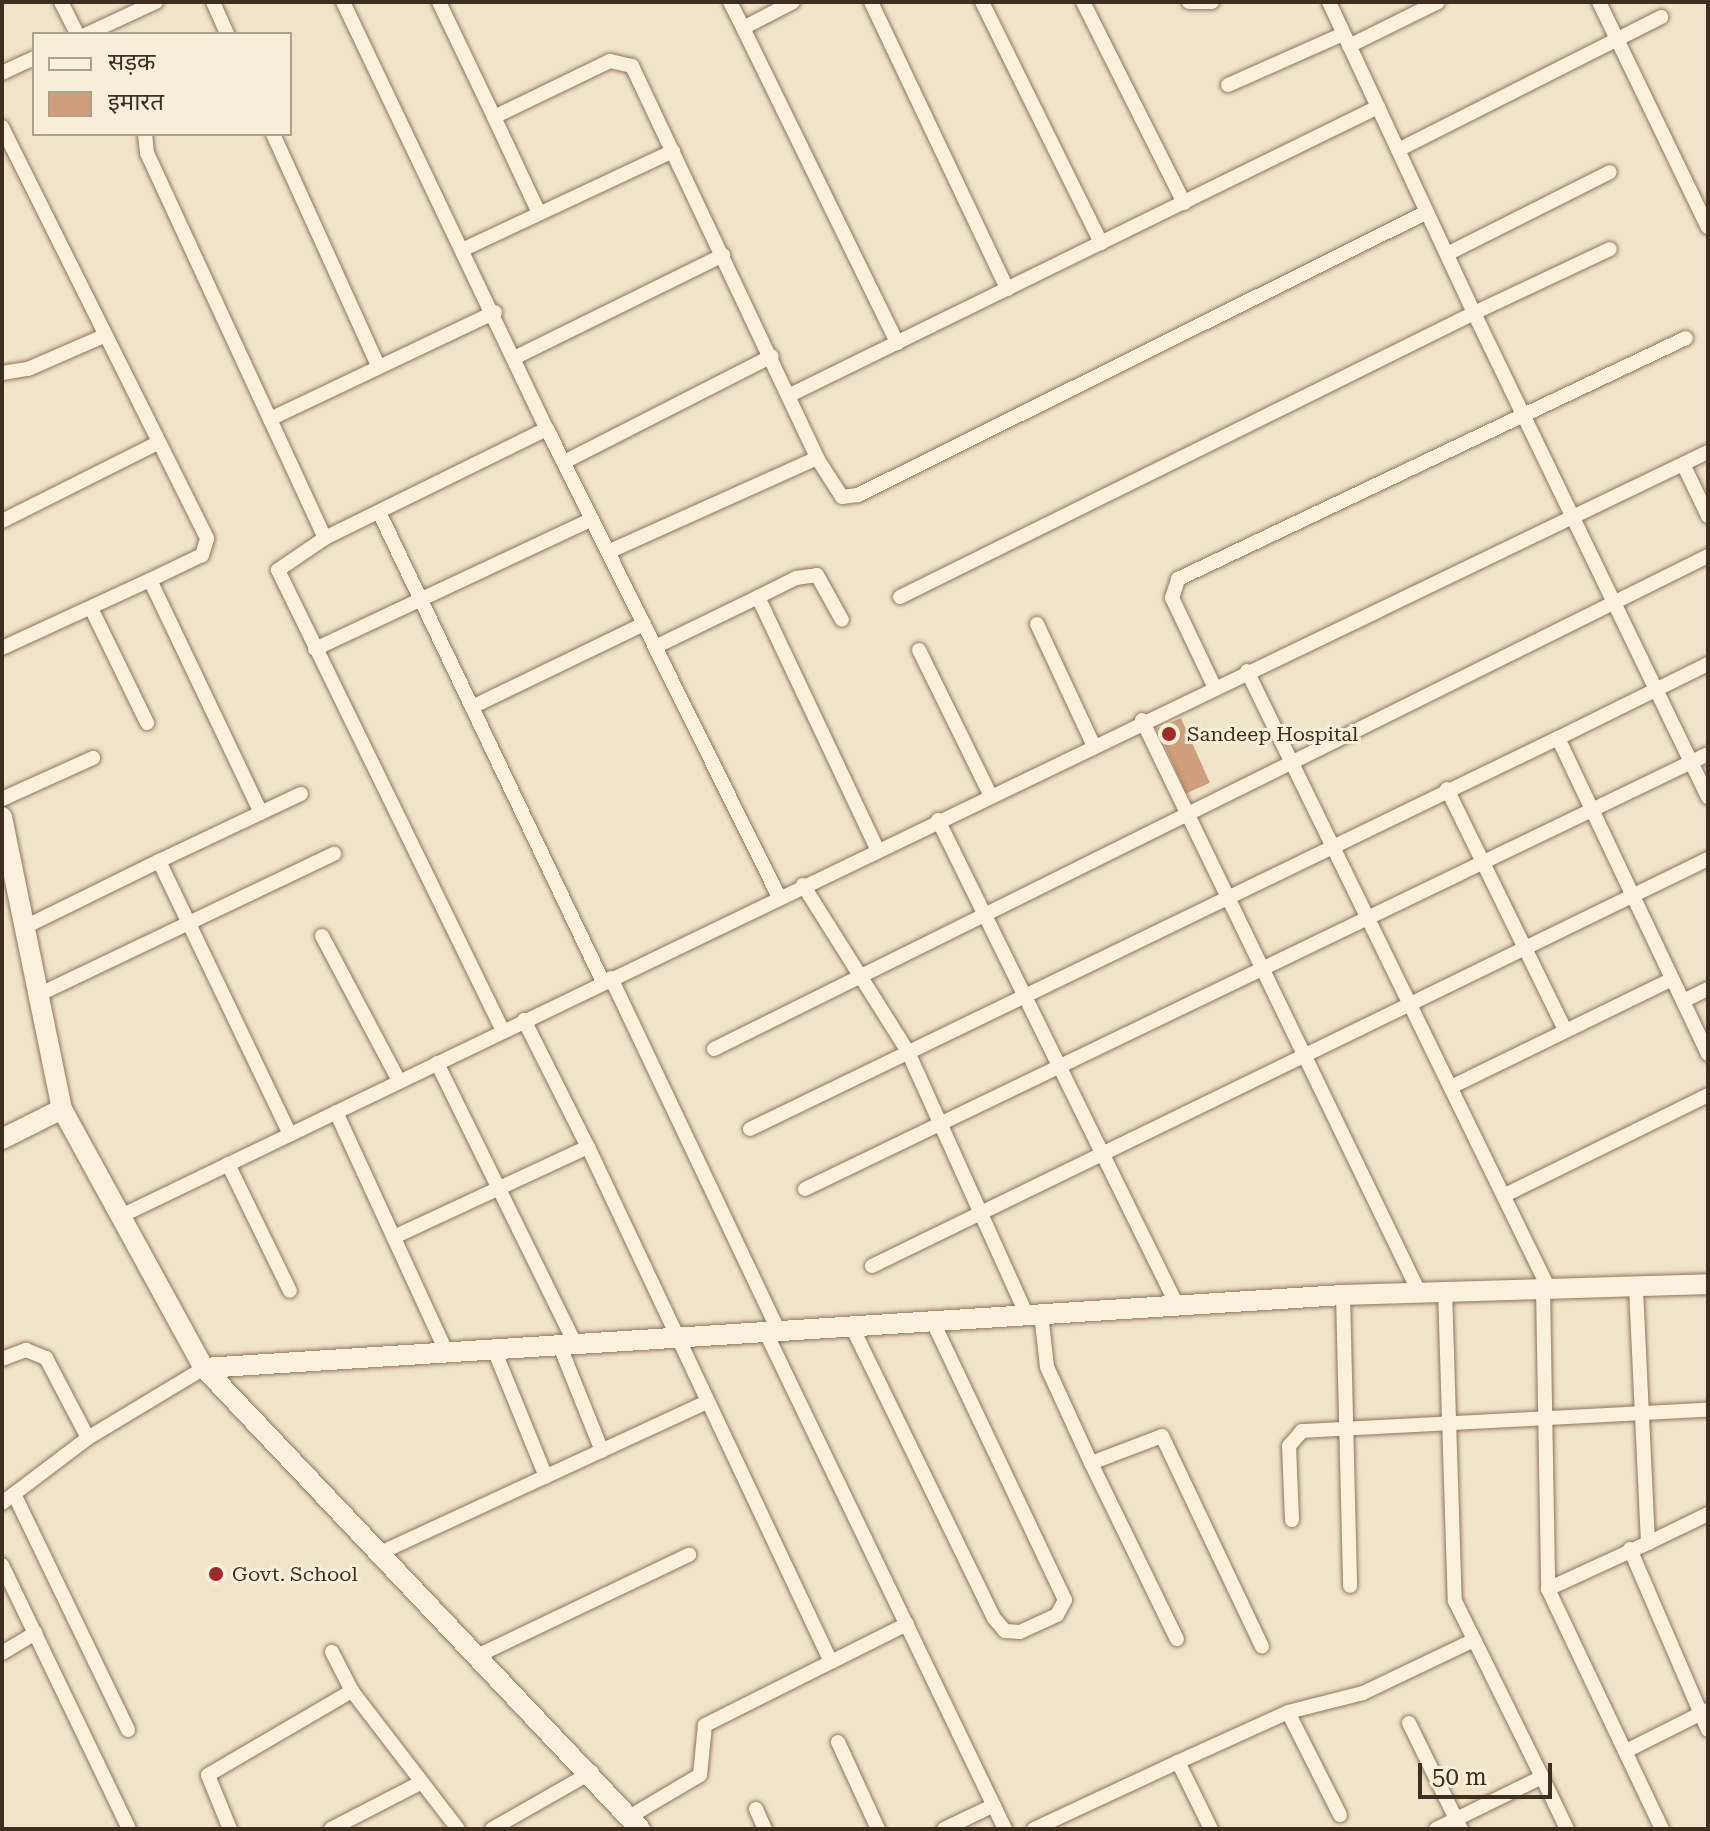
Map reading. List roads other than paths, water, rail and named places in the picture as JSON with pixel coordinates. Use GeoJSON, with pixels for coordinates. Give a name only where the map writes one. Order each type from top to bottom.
{"type":"FeatureCollection","features":[{"type":"Feature","properties":{"kind":"street"},"geometry":{"type":"LineString","coordinates":[[61,2],[76,32]]}},
{"type":"Feature","properties":{"kind":"street"},"geometry":{"type":"LineString","coordinates":[[108,30],[156,2]]}},
{"type":"Feature","properties":{"kind":"street"},"geometry":{"type":"LineString","coordinates":[[213,2],[226,32]]}},
{"type":"Feature","properties":{"kind":"street"},"geometry":{"type":"LineString","coordinates":[[343,2],[495,312],[547,429],[779,897]]}},
{"type":"Feature","properties":{"kind":"street"},"geometry":{"type":"LineString","coordinates":[[439,2],[539,213]]}},
{"type":"Feature","properties":{"kind":"street"},"geometry":{"type":"LineString","coordinates":[[730,2],[897,343]]}},
{"type":"Feature","properties":{"kind":"street"},"geometry":{"type":"LineString","coordinates":[[743,28],[793,2]]}},
{"type":"Feature","properties":{"kind":"street"},"geometry":{"type":"LineString","coordinates":[[871,2],[1007,289]]}},
{"type":"Feature","properties":{"kind":"street"},"geometry":{"type":"LineString","coordinates":[[982,2],[1101,243]]}},
{"type":"Feature","properties":{"kind":"street"},"geometry":{"type":"LineString","coordinates":[[1083,2],[1184,203]]}},
{"type":"Feature","properties":{"kind":"street"},"geometry":{"type":"LineString","coordinates":[[1189,2],[1212,2]]}},
{"type":"Feature","properties":{"kind":"street"},"geometry":{"type":"LineString","coordinates":[[1329,2],[1474,313],[1708,797]]}},
{"type":"Feature","properties":{"kind":"street"},"geometry":{"type":"LineString","coordinates":[[1228,85],[1438,2]]}},
{"type":"Feature","properties":{"kind":"street"},"geometry":{"type":"LineString","coordinates":[[1599,2],[1708,227]]}},
{"type":"Feature","properties":{"kind":"street"},"geometry":{"type":"LineString","coordinates":[[1398,150],[1661,17]]}},
{"type":"Feature","properties":{"kind":"street"},"geometry":{"type":"LineString","coordinates":[[2,73],[32,59]]}},
{"type":"Feature","properties":{"kind":"street"},"geometry":{"type":"LineString","coordinates":[[494,117],[624,60],[634,70],[772,356],[817,458],[837,492],[858,495],[1427,212]]}},
{"type":"Feature","properties":{"kind":"street"},"geometry":{"type":"LineString","coordinates":[[790,395],[1378,107]]}},
{"type":"Feature","properties":{"kind":"street"},"geometry":{"type":"LineString","coordinates":[[2,127],[207,539],[202,555],[2,648]]}},
{"type":"Feature","properties":{"kind":"street"},"geometry":{"type":"LineString","coordinates":[[145,136],[147,153],[325,538]]}},
{"type":"Feature","properties":{"kind":"street"},"geometry":{"type":"LineString","coordinates":[[274,136],[378,366]]}},
{"type":"Feature","properties":{"kind":"street"},"geometry":{"type":"LineString","coordinates":[[464,249],[673,151]]}},
{"type":"Feature","properties":{"kind":"street"},"geometry":{"type":"LineString","coordinates":[[1447,254],[1610,172]]}},
{"type":"Feature","properties":{"kind":"street"},"geometry":{"type":"LineString","coordinates":[[900,597],[1610,249]]}},
{"type":"Feature","properties":{"kind":"street"},"geometry":{"type":"LineString","coordinates":[[516,357],[723,255]]}},
{"type":"Feature","properties":{"kind":"street"},"geometry":{"type":"LineString","coordinates":[[270,419],[495,312]]}},
{"type":"Feature","properties":{"kind":"street"},"geometry":{"type":"LineString","coordinates":[[2,373],[28,369],[104,336]]}},
{"type":"Feature","properties":{"kind":"street"},"geometry":{"type":"LineString","coordinates":[[1214,686],[1172,598],[1178,579],[1523,412],[1686,338]]}},
{"type":"Feature","properties":{"kind":"street"},"geometry":{"type":"LineString","coordinates":[[564,462],[772,356]]}},
{"type":"Feature","properties":{"kind":"street"},"geometry":{"type":"LineString","coordinates":[[503,1031],[278,570],[325,538],[547,429]]}},
{"type":"Feature","properties":{"kind":"street"},"geometry":{"type":"LineString","coordinates":[[2,521],[158,443]]}},
{"type":"Feature","properties":{"kind":"street"},"geometry":{"type":"LineString","coordinates":[[121,1216],[1142,720],[1708,452]]}},
{"type":"Feature","properties":{"kind":"street"},"geometry":{"type":"LineString","coordinates":[[608,552],[817,458]]}},
{"type":"Feature","properties":{"kind":"street"},"geometry":{"type":"LineString","coordinates":[[1683,464],[1708,516]]}},
{"type":"Feature","properties":{"kind":"street"},"geometry":{"type":"LineString","coordinates":[[379,512],[607,980],[1005,1829]]}},
{"type":"Feature","properties":{"kind":"street"},"geometry":{"type":"LineString","coordinates":[[315,649],[592,519]]}},
{"type":"Feature","properties":{"kind":"street"},"geometry":{"type":"LineString","coordinates":[[714,1049],[984,914],[1189,817],[1708,556]]}},
{"type":"Feature","properties":{"kind":"street"},"geometry":{"type":"LineString","coordinates":[[655,647],[796,578],[817,575],[842,620]]}},
{"type":"Feature","properties":{"kind":"street"},"geometry":{"type":"LineString","coordinates":[[150,580],[261,813]]}},
{"type":"Feature","properties":{"kind":"street"},"geometry":{"type":"LineString","coordinates":[[758,597],[877,849]]}},
{"type":"Feature","properties":{"kind":"street"},"geometry":{"type":"LineString","coordinates":[[91,608],[147,723]]}},
{"type":"Feature","properties":{"kind":"street"},"geometry":{"type":"LineString","coordinates":[[472,707],[644,624]]}},
{"type":"Feature","properties":{"kind":"street"},"geometry":{"type":"LineString","coordinates":[[1037,624],[1093,744]]}},
{"type":"Feature","properties":{"kind":"street"},"geometry":{"type":"LineString","coordinates":[[919,650],[990,794]]}},
{"type":"Feature","properties":{"kind":"street"},"geometry":{"type":"LineString","coordinates":[[750,1129],[1023,993],[1228,898],[1331,844],[1708,664]]}},
{"type":"Feature","properties":{"kind":"street"},"geometry":{"type":"LineString","coordinates":[[1247,671],[1410,1006],[1453,1086],[1546,1289],[1548,1589],[1662,1829]]}},
{"type":"Feature","properties":{"kind":"street"},"geometry":{"type":"LineString","coordinates":[[1142,720],[1419,1292]]}},
{"type":"Feature","properties":{"kind":"street"},"geometry":{"type":"LineString","coordinates":[[1558,738],[1708,1054]]}},
{"type":"Feature","properties":{"kind":"street"},"geometry":{"type":"LineString","coordinates":[[805,1189],[1708,754]]}},
{"type":"Feature","properties":{"kind":"street"},"geometry":{"type":"LineString","coordinates":[[2,799],[93,758]]}},
{"type":"Feature","properties":{"kind":"street"},"geometry":{"type":"LineString","coordinates":[[1447,789],[1565,1030]]}},
{"type":"Feature","properties":{"kind":"street"},"geometry":{"type":"LineString","coordinates":[[25,927],[301,794]]}},
{"type":"Feature","properties":{"kind":"street"},"geometry":{"type":"LineString","coordinates":[[2,817],[5,849],[40,994],[62,1109],[204,1368],[592,1772],[635,1823],[700,1775],[705,1725],[907,1624]]}},
{"type":"Feature","properties":{"kind":"street"},"geometry":{"type":"LineString","coordinates":[[938,820],[1177,1305]]}},
{"type":"Feature","properties":{"kind":"street"},"geometry":{"type":"LineString","coordinates":[[40,994],[334,854]]}},
{"type":"Feature","properties":{"kind":"street"},"geometry":{"type":"LineString","coordinates":[[872,1266],[1304,1053],[1410,1006],[1708,859]]}},
{"type":"Feature","properties":{"kind":"street"},"geometry":{"type":"LineString","coordinates":[[159,861],[290,1134]]}},
{"type":"Feature","properties":{"kind":"street"},"geometry":{"type":"LineString","coordinates":[[803,885],[908,1052],[1034,1315],[1047,1367],[1177,1639]]}},
{"type":"Feature","properties":{"kind":"street"},"geometry":{"type":"LineString","coordinates":[[322,936],[399,1081]]}},
{"type":"Feature","properties":{"kind":"street"},"geometry":{"type":"LineString","coordinates":[[1453,1086],[1672,979]]}},
{"type":"Feature","properties":{"kind":"street"},"geometry":{"type":"LineString","coordinates":[[1683,1001],[1708,989]]}},
{"type":"Feature","properties":{"kind":"street"},"geometry":{"type":"LineString","coordinates":[[524,1020],[588,1147],[705,1403],[831,1662]]}},
{"type":"Feature","properties":{"kind":"street"},"geometry":{"type":"LineString","coordinates":[[437,1063],[500,1188],[567,1343],[602,1451]]}},
{"type":"Feature","properties":{"kind":"street"},"geometry":{"type":"LineString","coordinates":[[1505,1195],[1708,1095]]}},
{"type":"Feature","properties":{"kind":"street"},"geometry":{"type":"LineString","coordinates":[[2,1139],[62,1109]]}},
{"type":"Feature","properties":{"kind":"street"},"geometry":{"type":"LineString","coordinates":[[336,1112],[447,1353]]}},
{"type":"Feature","properties":{"kind":"street"},"geometry":{"type":"LineString","coordinates":[[394,1237],[588,1147]]}},
{"type":"Feature","properties":{"kind":"street"},"geometry":{"type":"LineString","coordinates":[[228,1164],[290,1291]]}},
{"type":"Feature","properties":{"kind":"street"},"geometry":{"type":"LineString","coordinates":[[128,1730],[8,1499],[88,1438],[204,1368],[447,1353],[493,1347],[772,1333],[1343,1295],[1546,1289],[1636,1290],[1708,1284]]}},
{"type":"Feature","properties":{"kind":"street"},"geometry":{"type":"LineString","coordinates":[[1636,1290],[1648,1543]]}},
{"type":"Feature","properties":{"kind":"street"},"geometry":{"type":"LineString","coordinates":[[1445,1291],[1455,1601],[1567,1829]]}},
{"type":"Feature","properties":{"kind":"street"},"geometry":{"type":"LineString","coordinates":[[1343,1295],[1350,1586]]}},
{"type":"Feature","properties":{"kind":"street"},"geometry":{"type":"LineString","coordinates":[[852,1327],[994,1618],[1005,1631],[1020,1632],[1057,1615],[1065,1600],[933,1322]]}},
{"type":"Feature","properties":{"kind":"street"},"geometry":{"type":"LineString","coordinates":[[493,1347],[546,1477]]}},
{"type":"Feature","properties":{"kind":"street"},"geometry":{"type":"LineString","coordinates":[[2,1359],[26,1350],[46,1358],[88,1438]]}},
{"type":"Feature","properties":{"kind":"street"},"geometry":{"type":"LineString","coordinates":[[380,1553],[705,1403]]}},
{"type":"Feature","properties":{"kind":"street"},"geometry":{"type":"LineString","coordinates":[[1292,1520],[1291,1440],[1302,1431],[1346,1427],[1448,1427],[1547,1418],[1708,1410]]}},
{"type":"Feature","properties":{"kind":"street"},"geometry":{"type":"LineString","coordinates":[[1091,1463],[1162,1436],[1262,1647]]}},
{"type":"Feature","properties":{"kind":"street"},"geometry":{"type":"LineString","coordinates":[[1548,1589],[1708,1514]]}},
{"type":"Feature","properties":{"kind":"street"},"geometry":{"type":"LineString","coordinates":[[1630,1549],[1704,1712],[1708,1730]]}},
{"type":"Feature","properties":{"kind":"street"},"geometry":{"type":"LineString","coordinates":[[479,1655],[689,1555]]}},
{"type":"Feature","properties":{"kind":"street"},"geometry":{"type":"LineString","coordinates":[[2,1565],[129,1829]]}},
{"type":"Feature","properties":{"kind":"street"},"geometry":{"type":"LineString","coordinates":[[2,1653],[35,1633]]}},
{"type":"Feature","properties":{"kind":"street"},"geometry":{"type":"LineString","coordinates":[[1034,1829],[1288,1712],[1363,1693],[1474,1640]]}},
{"type":"Feature","properties":{"kind":"street"},"geometry":{"type":"LineString","coordinates":[[332,1652],[352,1691],[418,1784],[458,1829]]}},
{"type":"Feature","properties":{"kind":"street"},"geometry":{"type":"LineString","coordinates":[[230,1829],[207,1784],[212,1769],[352,1691]]}},
{"type":"Feature","properties":{"kind":"street"},"geometry":{"type":"LineString","coordinates":[[1288,1712],[1340,1815]]}},
{"type":"Feature","properties":{"kind":"street"},"geometry":{"type":"LineString","coordinates":[[1626,1751],[1704,1712]]}},
{"type":"Feature","properties":{"kind":"street"},"geometry":{"type":"LineString","coordinates":[[1409,1723],[1459,1824]]}},
{"type":"Feature","properties":{"kind":"street"},"geometry":{"type":"LineString","coordinates":[[838,1742],[878,1829]]}},
{"type":"Feature","properties":{"kind":"street"},"geometry":{"type":"LineString","coordinates":[[1178,1762],[1211,1829]]}},
{"type":"Feature","properties":{"kind":"street"},"geometry":{"type":"LineString","coordinates":[[492,1829],[592,1772]]}},
{"type":"Feature","properties":{"kind":"street"},"geometry":{"type":"LineString","coordinates":[[1436,1829],[1459,1824],[1542,1777]]}},
{"type":"Feature","properties":{"kind":"street"},"geometry":{"type":"LineString","coordinates":[[331,1829],[418,1784]]}},
{"type":"Feature","properties":{"kind":"street"},"geometry":{"type":"LineString","coordinates":[[944,1829],[994,1805]]}},
{"type":"Feature","properties":{"kind":"street"},"geometry":{"type":"LineString","coordinates":[[756,1809],[765,1829]]}},
{"type":"Feature","properties":{"kind":"place","name":"Sandeep Hospital"},"geometry":{"type":"Point","coordinates":[1169,734]}},
{"type":"Feature","properties":{"kind":"place","name":"Govt. School"},"geometry":{"type":"Point","coordinates":[216,1574]}}]}
